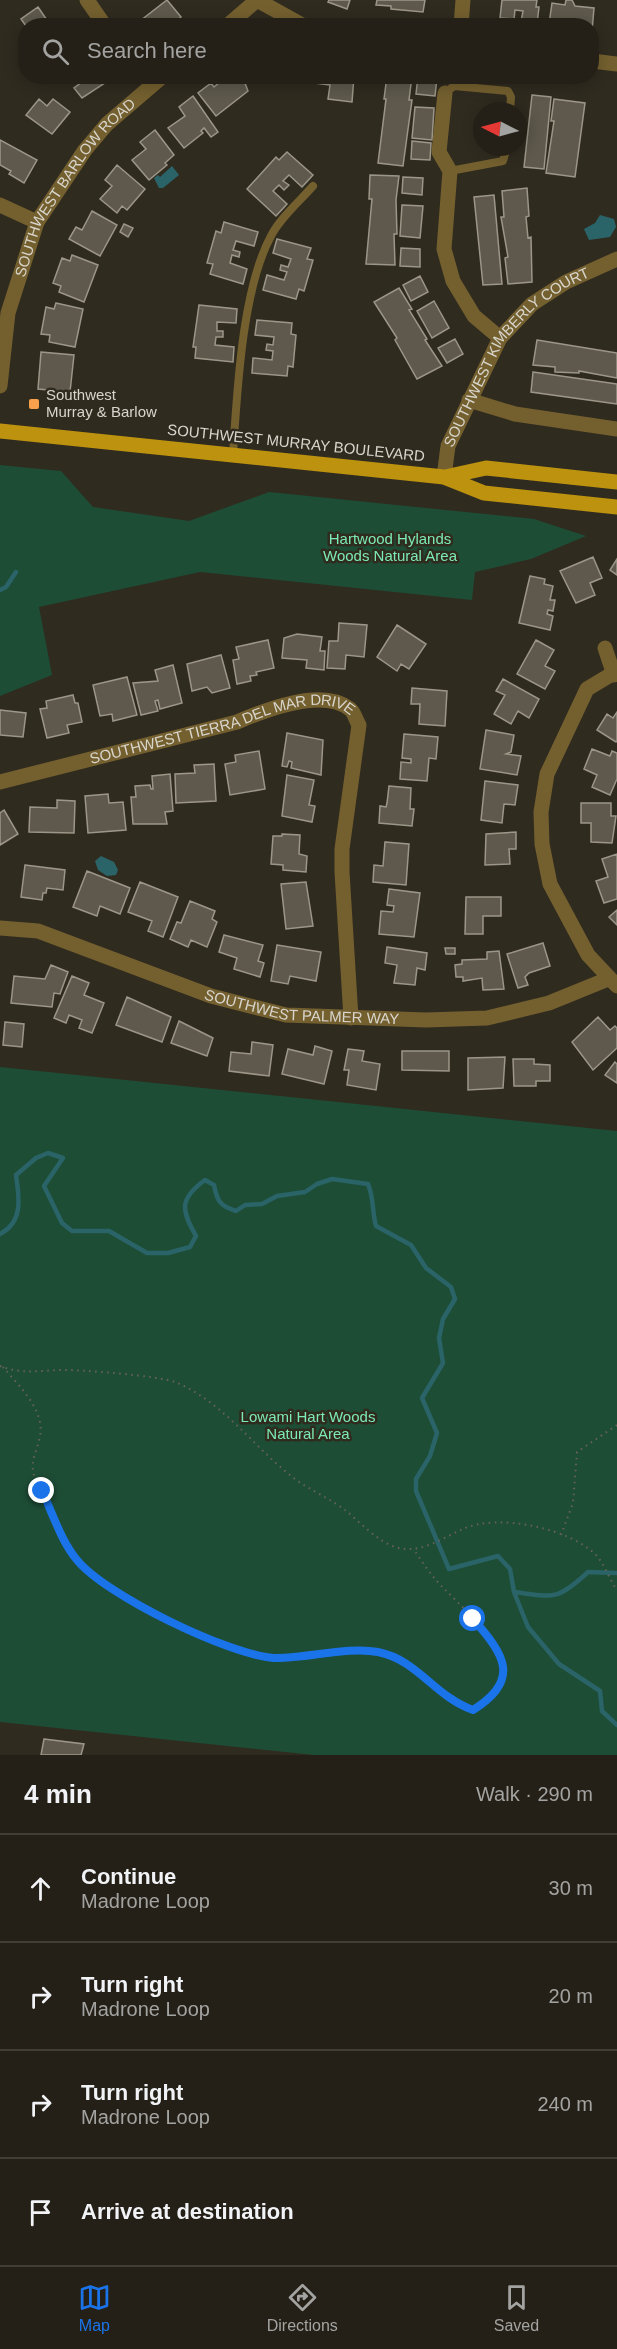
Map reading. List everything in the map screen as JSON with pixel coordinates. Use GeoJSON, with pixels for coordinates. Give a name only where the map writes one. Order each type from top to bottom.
{"type":"FeatureCollection","features":[{"type":"Feature","properties":{"kind":"main road","name":"SOUTHWEST MURRAY BOULEVARD"},"geometry":{"type":"LineString","coordinates":[[0,431],[444,477],[484,493],[617,507]]}},
{"type":"Feature","properties":{"kind":"main road","name":"SOUTHWEST MURRAY BOULEVARD"},"geometry":{"type":"LineString","coordinates":[[444,477],[486,468],[617,482]]}},
{"type":"Feature","properties":{"kind":"street"},"geometry":{"type":"LineString","coordinates":[[87,0],[99,18]]}},
{"type":"Feature","properties":{"kind":"street"},"geometry":{"type":"LineString","coordinates":[[236,18],[257,0],[290,18]]}},
{"type":"Feature","properties":{"kind":"street"},"geometry":{"type":"LineString","coordinates":[[462,18],[464,0]]}},
{"type":"Feature","properties":{"kind":"street"},"geometry":{"type":"LineString","coordinates":[[599,62],[617,64]]}},
{"type":"Feature","properties":{"kind":"street","name":"SOUTHWEST BARLOW ROAD"},"geometry":{"type":"LineString","coordinates":[[0,386],[4,312],[37,222],[85,150],[107,124],[149,84]]}},
{"type":"Feature","properties":{"kind":"street"},"geometry":{"type":"LineString","coordinates":[[445,93],[439,152],[450,171],[444,249],[453,281],[474,315],[500,338]]}},
{"type":"Feature","properties":{"kind":"street"},"geometry":{"type":"LineString","coordinates":[[0,205],[37,222]]}},
{"type":"Feature","properties":{"kind":"street","name":"SOUTHWEST KIMBERLY COURT"},"geometry":{"type":"LineString","coordinates":[[444,477],[448,446],[500,338],[532,304],[566,282],[617,259]]}},
{"type":"Feature","properties":{"kind":"street"},"geometry":{"type":"LineString","coordinates":[[469,400],[515,414],[617,429]]}},
{"type":"Feature","properties":{"kind":"street"},"geometry":{"type":"LineString","coordinates":[[605,648],[616,674],[587,689],[547,774],[541,812],[542,844],[550,884],[588,955],[613,982]]}},
{"type":"Feature","properties":{"kind":"street","name":"SOUTHWEST TIERRA DEL MAR DRIVE"},"geometry":{"type":"LineString","coordinates":[[0,782],[237,722],[267,709],[301,700],[338,703],[351,710],[359,725],[342,849],[342,872],[351,1017]]}},
{"type":"Feature","properties":{"kind":"street","name":"SOUTHWEST PALMER WAY"},"geometry":{"type":"LineString","coordinates":[[0,928],[38,931],[243,1006],[286,1015],[426,1020],[487,1018],[549,1003],[613,982]]}},
{"type":"Feature","properties":{"kind":"lane"},"geometry":{"type":"LineString","coordinates":[[445,93],[454,86],[507,91],[511,97],[511,102]]}},
{"type":"Feature","properties":{"kind":"lane"},"geometry":{"type":"LineString","coordinates":[[450,171],[503,161],[504,156]]}},
{"type":"Feature","properties":{"kind":"lane"},"geometry":{"type":"LineString","coordinates":[[233,454],[249,300],[260,262],[271,234],[313,186]]}},
{"type":"Feature","properties":{"kind":"path"},"geometry":{"type":"LineString","coordinates":[[2,1366],[28,1398],[42,1423],[34,1456],[35,1479],[76,1560],[93,1576],[130,1600],[201,1635],[253,1655],[299,1657],[377,1652],[410,1664],[454,1703],[473,1710],[492,1698],[504,1681],[502,1665],[491,1639],[436,1581],[414,1550]]}},
{"type":"Feature","properties":{"kind":"path"},"geometry":{"type":"LineString","coordinates":[[2,1366],[33,1373],[59,1370],[174,1381],[210,1401],[235,1421],[295,1479],[334,1502],[380,1540],[395,1547],[414,1550],[477,1523],[505,1522],[561,1535],[587,1548],[603,1566],[617,1590]]}},
{"type":"Feature","properties":{"kind":"path"},"geometry":{"type":"LineString","coordinates":[[561,1535],[573,1503],[577,1452],[617,1425]]}},
{"type":"Feature","properties":{"kind":"green space","name":"Hartwood Hylands Woods Natural Area"},"geometry":{"type":"Polygon","coordinates":[[[0,465],[61,471],[93,507],[189,521],[269,492],[534,519],[586,536],[531,559],[475,572],[472,600],[200,572],[39,607],[52,675],[0,696],[0,465]]]}},
{"type":"Feature","properties":{"kind":"green space","name":"Lowami Hart Woods Natural Area"},"geometry":{"type":"Polygon","coordinates":[[[0,1067],[617,1131],[617,1755],[314,1755],[0,1722],[0,1067]]]}},
{"type":"Feature","properties":{"kind":"water"},"geometry":{"type":"Polygon","coordinates":[[[172,166],[179,175],[163,188],[159,188],[154,178],[158,175],[160,177],[172,166]]]}},
{"type":"Feature","properties":{"kind":"water"},"geometry":{"type":"Polygon","coordinates":[[[600,215],[614,219],[616,227],[610,237],[589,240],[584,229],[595,223],[600,215]]]}},
{"type":"Feature","properties":{"kind":"water"},"geometry":{"type":"Polygon","coordinates":[[[101,856],[114,862],[118,870],[116,875],[107,876],[98,870],[95,861],[101,856]]]}},
{"type":"Feature","properties":{"kind":"building"},"geometry":{"type":"Polygon","coordinates":[[[167,0],[181,17],[180,18],[144,18],[167,0]]]}},
{"type":"Feature","properties":{"kind":"building"},"geometry":{"type":"Polygon","coordinates":[[[329,0],[350,0],[347,9],[328,2],[329,0]]]}},
{"type":"Feature","properties":{"kind":"building"},"geometry":{"type":"Polygon","coordinates":[[[377,0],[425,0],[423,12],[391,9],[391,6],[376,5],[377,0]]]}},
{"type":"Feature","properties":{"kind":"building"},"geometry":{"type":"Polygon","coordinates":[[[502,0],[537,0],[538,18],[522,18],[523,11],[515,10],[514,18],[500,18],[502,0]]]}},
{"type":"Feature","properties":{"kind":"building"},"geometry":{"type":"Polygon","coordinates":[[[566,0],[572,0],[575,6],[594,8],[593,18],[550,18],[552,3],[565,5],[566,0]]]}},
{"type":"Feature","properties":{"kind":"building"},"geometry":{"type":"Polygon","coordinates":[[[38,7],[46,18],[22,18],[38,7]]]}},
{"type":"Feature","properties":{"kind":"building"},"geometry":{"type":"Polygon","coordinates":[[[79,84],[103,84],[82,98],[74,88],[79,84]]]}},
{"type":"Feature","properties":{"kind":"building"},"geometry":{"type":"Polygon","coordinates":[[[210,84],[214,87],[218,84],[245,84],[248,91],[216,116],[198,93],[210,84]]]}},
{"type":"Feature","properties":{"kind":"building"},"geometry":{"type":"Polygon","coordinates":[[[322,84],[353,84],[352,102],[328,99],[330,85],[322,84]]]}},
{"type":"Feature","properties":{"kind":"building"},"geometry":{"type":"Polygon","coordinates":[[[386,84],[411,84],[409,100],[412,100],[403,166],[378,163],[386,99],[384,99],[386,84]]]}},
{"type":"Feature","properties":{"kind":"building"},"geometry":{"type":"Polygon","coordinates":[[[417,84],[436,84],[435,96],[416,94],[417,84]]]}},
{"type":"Feature","properties":{"kind":"building"},"geometry":{"type":"Polygon","coordinates":[[[532,95],[551,97],[544,169],[524,167],[532,95]]]}},
{"type":"Feature","properties":{"kind":"building"},"geometry":{"type":"Polygon","coordinates":[[[193,96],[218,132],[211,137],[204,128],[201,131],[203,133],[184,148],[168,128],[185,116],[179,107],[193,96]]]}},
{"type":"Feature","properties":{"kind":"building"},"geometry":{"type":"Polygon","coordinates":[[[39,99],[47,106],[53,99],[70,112],[52,134],[26,115],[39,99]]]}},
{"type":"Feature","properties":{"kind":"building"},"geometry":{"type":"Polygon","coordinates":[[[554,99],[585,103],[575,177],[546,173],[554,121],[551,121],[554,99]]]}},
{"type":"Feature","properties":{"kind":"building"},"geometry":{"type":"Polygon","coordinates":[[[415,107],[434,108],[432,140],[412,138],[415,107]]]}},
{"type":"Feature","properties":{"kind":"building"},"geometry":{"type":"Polygon","coordinates":[[[155,130],[174,155],[165,163],[167,165],[149,180],[132,160],[146,149],[140,142],[155,130]]]}},
{"type":"Feature","properties":{"kind":"building"},"geometry":{"type":"Polygon","coordinates":[[[0,140],[37,160],[24,183],[0,165],[0,140]]]}},
{"type":"Feature","properties":{"kind":"building"},"geometry":{"type":"Polygon","coordinates":[[[412,141],[431,143],[430,160],[411,159],[412,141]]]}},
{"type":"Feature","properties":{"kind":"building"},"geometry":{"type":"Polygon","coordinates":[[[287,152],[313,175],[302,187],[289,175],[283,181],[289,185],[284,190],[279,185],[273,191],[287,204],[276,216],[247,189],[276,157],[279,160],[287,152]]]}},
{"type":"Feature","properties":{"kind":"building"},"geometry":{"type":"Polygon","coordinates":[[[117,165],[145,189],[127,210],[122,206],[117,213],[100,199],[112,186],[105,180],[117,165]]]}},
{"type":"Feature","properties":{"kind":"building"},"geometry":{"type":"Polygon","coordinates":[[[370,175],[399,176],[396,200],[397,234],[394,234],[395,265],[366,264],[372,199],[369,199],[370,175]]]}},
{"type":"Feature","properties":{"kind":"building"},"geometry":{"type":"Polygon","coordinates":[[[403,177],[423,178],[422,195],[402,193],[403,177]]]}},
{"type":"Feature","properties":{"kind":"building"},"geometry":{"type":"Polygon","coordinates":[[[527,188],[529,216],[526,217],[528,238],[531,237],[532,282],[508,284],[505,258],[508,257],[501,217],[504,217],[502,191],[527,188]]]}},
{"type":"Feature","properties":{"kind":"building"},"geometry":{"type":"Polygon","coordinates":[[[494,195],[502,284],[483,285],[474,197],[494,195]]]}},
{"type":"Feature","properties":{"kind":"building"},"geometry":{"type":"Polygon","coordinates":[[[402,205],[423,206],[420,238],[400,236],[402,205]]]}},
{"type":"Feature","properties":{"kind":"building"},"geometry":{"type":"Polygon","coordinates":[[[92,211],[117,225],[100,256],[69,239],[76,227],[82,230],[92,211]]]}},
{"type":"Feature","properties":{"kind":"building"},"geometry":{"type":"Polygon","coordinates":[[[224,222],[258,232],[254,246],[236,241],[233,250],[240,252],[239,257],[232,255],[230,263],[247,269],[243,284],[210,274],[213,264],[207,263],[216,231],[221,233],[224,222]]]}},
{"type":"Feature","properties":{"kind":"building"},"geometry":{"type":"Polygon","coordinates":[[[124,224],[133,228],[128,237],[120,232],[124,224]]]}},
{"type":"Feature","properties":{"kind":"building"},"geometry":{"type":"Polygon","coordinates":[[[277,239],[311,248],[307,259],[313,260],[304,291],[299,289],[296,299],[263,290],[267,275],[284,280],[287,272],[280,270],[281,265],[288,267],[291,259],[273,253],[277,239]]]}},
{"type":"Feature","properties":{"kind":"building"},"geometry":{"type":"Polygon","coordinates":[[[401,248],[420,249],[420,267],[400,266],[401,248]]]}},
{"type":"Feature","properties":{"kind":"building"},"geometry":{"type":"Polygon","coordinates":[[[72,255],[98,265],[84,302],[59,292],[61,286],[53,283],[62,258],[70,261],[72,255]]]}},
{"type":"Feature","properties":{"kind":"building"},"geometry":{"type":"Polygon","coordinates":[[[420,276],[428,292],[411,301],[403,285],[420,276]]]}},
{"type":"Feature","properties":{"kind":"building"},"geometry":{"type":"Polygon","coordinates":[[[399,288],[412,309],[409,310],[427,339],[425,340],[442,366],[417,379],[395,340],[397,338],[374,302],[399,288]]]}},
{"type":"Feature","properties":{"kind":"building"},"geometry":{"type":"Polygon","coordinates":[[[434,301],[449,328],[432,338],[417,311],[434,301]]]}},
{"type":"Feature","properties":{"kind":"building"},"geometry":{"type":"Polygon","coordinates":[[[56,303],[83,309],[75,347],[49,342],[50,335],[41,334],[46,307],[54,309],[56,303]]]}},
{"type":"Feature","properties":{"kind":"building"},"geometry":{"type":"Polygon","coordinates":[[[199,305],[237,309],[236,323],[217,322],[217,331],[223,331],[223,337],[216,337],[215,345],[234,347],[233,362],[195,358],[196,347],[193,347],[199,305]]]}},
{"type":"Feature","properties":{"kind":"building"},"geometry":{"type":"Polygon","coordinates":[[[257,320],[292,323],[291,334],[296,335],[293,367],[288,366],[287,376],[252,373],[253,358],[272,360],[273,351],[266,350],[267,344],[273,345],[274,337],[255,335],[257,320]]]}},
{"type":"Feature","properties":{"kind":"building"},"geometry":{"type":"Polygon","coordinates":[[[455,339],[463,354],[447,363],[438,348],[455,339]]]}},
{"type":"Feature","properties":{"kind":"building"},"geometry":{"type":"Polygon","coordinates":[[[537,340],[617,353],[617,378],[579,371],[579,373],[555,372],[555,367],[533,365],[537,340]]]}},
{"type":"Feature","properties":{"kind":"building"},"geometry":{"type":"Polygon","coordinates":[[[41,352],[74,355],[70,392],[38,389],[41,352]]]}},
{"type":"Feature","properties":{"kind":"building"},"geometry":{"type":"Polygon","coordinates":[[[533,372],[617,384],[617,404],[531,392],[533,372]]]}},
{"type":"Feature","properties":{"kind":"building"},"geometry":{"type":"Polygon","coordinates":[[[593,557],[602,578],[590,583],[595,595],[576,603],[560,571],[593,557]]]}},
{"type":"Feature","properties":{"kind":"building"},"geometry":{"type":"Polygon","coordinates":[[[617,559],[617,575],[610,570],[617,559]]]}},
{"type":"Feature","properties":{"kind":"building"},"geometry":{"type":"Polygon","coordinates":[[[530,576],[545,579],[544,584],[553,586],[550,600],[555,600],[553,611],[548,610],[547,614],[553,616],[550,630],[519,623],[530,576]]]}},
{"type":"Feature","properties":{"kind":"building"},"geometry":{"type":"Polygon","coordinates":[[[339,623],[367,625],[364,657],[346,655],[345,669],[327,668],[329,641],[338,641],[339,623]]]}},
{"type":"Feature","properties":{"kind":"building"},"geometry":{"type":"Polygon","coordinates":[[[397,625],[426,644],[409,669],[401,664],[397,671],[377,657],[397,625]]]}},
{"type":"Feature","properties":{"kind":"building"},"geometry":{"type":"Polygon","coordinates":[[[297,634],[322,637],[320,651],[325,651],[324,670],[306,668],[307,660],[282,658],[284,638],[297,634]]]}},
{"type":"Feature","properties":{"kind":"building"},"geometry":{"type":"Polygon","coordinates":[[[268,640],[274,668],[256,672],[257,675],[250,676],[251,681],[237,684],[233,660],[239,659],[236,647],[268,640]]]}},
{"type":"Feature","properties":{"kind":"building"},"geometry":{"type":"Polygon","coordinates":[[[536,640],[554,650],[545,666],[555,671],[545,689],[517,674],[536,640]]]}},
{"type":"Feature","properties":{"kind":"building"},"geometry":{"type":"Polygon","coordinates":[[[221,655],[230,688],[212,693],[207,687],[192,691],[187,664],[221,655]]]}},
{"type":"Feature","properties":{"kind":"building"},"geometry":{"type":"Polygon","coordinates":[[[173,665],[182,703],[160,709],[158,700],[155,701],[158,711],[141,715],[133,683],[158,681],[155,670],[173,665]]]}},
{"type":"Feature","properties":{"kind":"building"},"geometry":{"type":"Polygon","coordinates":[[[127,677],[137,715],[113,721],[112,714],[100,716],[93,685],[127,677]]]}},
{"type":"Feature","properties":{"kind":"building"},"geometry":{"type":"Polygon","coordinates":[[[503,679],[539,699],[529,718],[518,711],[511,724],[494,714],[505,695],[496,691],[503,679]]]}},
{"type":"Feature","properties":{"kind":"building"},"geometry":{"type":"Polygon","coordinates":[[[412,688],[447,691],[445,726],[419,724],[420,704],[411,704],[412,688]]]}},
{"type":"Feature","properties":{"kind":"building"},"geometry":{"type":"Polygon","coordinates":[[[73,695],[75,703],[78,703],[82,722],[67,725],[69,733],[47,738],[40,709],[47,708],[46,701],[73,695]]]}},
{"type":"Feature","properties":{"kind":"building"},"geometry":{"type":"Polygon","coordinates":[[[0,710],[26,713],[23,737],[0,735],[0,710]]]}},
{"type":"Feature","properties":{"kind":"building"},"geometry":{"type":"Polygon","coordinates":[[[617,712],[616,742],[597,730],[607,714],[613,718],[617,712]]]}},
{"type":"Feature","properties":{"kind":"building"},"geometry":{"type":"Polygon","coordinates":[[[486,730],[514,735],[511,752],[506,754],[521,756],[517,775],[480,769],[486,730]]]}},
{"type":"Feature","properties":{"kind":"building"},"geometry":{"type":"Polygon","coordinates":[[[287,733],[323,740],[321,775],[291,768],[292,762],[289,761],[287,767],[282,766],[287,733]]]}},
{"type":"Feature","properties":{"kind":"building"},"geometry":{"type":"Polygon","coordinates":[[[404,734],[438,737],[436,759],[429,758],[427,781],[400,779],[401,762],[411,763],[411,759],[402,758],[404,734]]]}},
{"type":"Feature","properties":{"kind":"building"},"geometry":{"type":"Polygon","coordinates":[[[592,749],[610,756],[612,751],[617,753],[617,779],[610,795],[592,787],[597,775],[584,769],[592,749]]]}},
{"type":"Feature","properties":{"kind":"building"},"geometry":{"type":"Polygon","coordinates":[[[259,751],[265,789],[230,795],[225,764],[236,762],[235,755],[259,751]]]}},
{"type":"Feature","properties":{"kind":"building"},"geometry":{"type":"Polygon","coordinates":[[[214,764],[216,801],[176,803],[175,774],[195,773],[194,765],[214,764]]]}},
{"type":"Feature","properties":{"kind":"building"},"geometry":{"type":"Polygon","coordinates":[[[170,774],[173,811],[165,812],[167,824],[133,824],[131,797],[136,797],[135,786],[150,785],[153,789],[152,776],[170,774]]]}},
{"type":"Feature","properties":{"kind":"building"},"geometry":{"type":"Polygon","coordinates":[[[287,775],[314,780],[309,805],[315,806],[312,822],[282,816],[287,775]]]}},
{"type":"Feature","properties":{"kind":"building"},"geometry":{"type":"Polygon","coordinates":[[[485,781],[518,785],[515,805],[504,804],[502,823],[481,820],[485,781]]]}},
{"type":"Feature","properties":{"kind":"building"},"geometry":{"type":"Polygon","coordinates":[[[389,786],[411,788],[410,809],[414,809],[412,826],[379,823],[380,806],[386,807],[389,786]]]}},
{"type":"Feature","properties":{"kind":"building"},"geometry":{"type":"Polygon","coordinates":[[[108,794],[109,803],[123,802],[126,830],[88,833],[85,796],[108,794]]]}},
{"type":"Feature","properties":{"kind":"building"},"geometry":{"type":"Polygon","coordinates":[[[57,800],[75,801],[74,833],[29,832],[30,807],[57,808],[57,800]]]}},
{"type":"Feature","properties":{"kind":"building"},"geometry":{"type":"Polygon","coordinates":[[[581,803],[611,803],[611,816],[616,816],[612,843],[591,842],[591,823],[581,823],[581,803]]]}},
{"type":"Feature","properties":{"kind":"building"},"geometry":{"type":"Polygon","coordinates":[[[4,810],[18,834],[0,845],[0,813],[4,810]]]}},
{"type":"Feature","properties":{"kind":"building"},"geometry":{"type":"Polygon","coordinates":[[[516,832],[516,849],[509,849],[510,864],[485,865],[486,834],[516,832]]]}},
{"type":"Feature","properties":{"kind":"building"},"geometry":{"type":"Polygon","coordinates":[[[282,834],[300,835],[299,854],[307,856],[306,872],[283,870],[283,865],[271,864],[273,836],[282,836],[282,834]]]}},
{"type":"Feature","properties":{"kind":"building"},"geometry":{"type":"Polygon","coordinates":[[[385,842],[409,844],[406,885],[373,882],[374,865],[383,866],[385,842]]]}},
{"type":"Feature","properties":{"kind":"building"},"geometry":{"type":"Polygon","coordinates":[[[617,854],[617,899],[604,903],[596,881],[608,877],[602,859],[617,854]]]}},
{"type":"Feature","properties":{"kind":"building"},"geometry":{"type":"Polygon","coordinates":[[[25,865],[65,870],[63,890],[47,888],[42,900],[21,897],[25,865]]]}},
{"type":"Feature","properties":{"kind":"building"},"geometry":{"type":"Polygon","coordinates":[[[87,871],[130,888],[120,914],[100,906],[97,916],[73,907],[87,871]]]}},
{"type":"Feature","properties":{"kind":"building"},"geometry":{"type":"Polygon","coordinates":[[[140,882],[178,897],[163,937],[148,931],[152,921],[128,912],[140,882]]]}},
{"type":"Feature","properties":{"kind":"building"},"geometry":{"type":"Polygon","coordinates":[[[306,882],[313,926],[286,929],[281,884],[306,882]]]}},
{"type":"Feature","properties":{"kind":"building"},"geometry":{"type":"Polygon","coordinates":[[[389,889],[420,893],[414,937],[379,934],[381,911],[393,912],[394,906],[387,905],[389,889]]]}},
{"type":"Feature","properties":{"kind":"building"},"geometry":{"type":"Polygon","coordinates":[[[466,897],[501,897],[501,916],[483,916],[483,934],[465,934],[466,897]]]}},
{"type":"Feature","properties":{"kind":"building"},"geometry":{"type":"Polygon","coordinates":[[[190,901],[215,911],[212,919],[217,922],[207,947],[191,940],[188,947],[170,939],[177,922],[181,923],[190,901]]]}},
{"type":"Feature","properties":{"kind":"building"},"geometry":{"type":"Polygon","coordinates":[[[617,910],[617,925],[609,917],[617,910]]]}},
{"type":"Feature","properties":{"kind":"building"},"geometry":{"type":"Polygon","coordinates":[[[224,935],[263,945],[258,961],[264,963],[260,977],[234,969],[237,958],[219,952],[224,935]]]}},
{"type":"Feature","properties":{"kind":"building"},"geometry":{"type":"Polygon","coordinates":[[[543,943],[550,966],[529,973],[525,977],[528,985],[518,988],[507,954],[543,943]]]}},
{"type":"Feature","properties":{"kind":"building"},"geometry":{"type":"Polygon","coordinates":[[[277,945],[321,952],[316,981],[290,976],[288,984],[271,981],[277,945]]]}},
{"type":"Feature","properties":{"kind":"building"},"geometry":{"type":"Polygon","coordinates":[[[387,947],[427,953],[425,970],[417,968],[415,985],[394,983],[397,965],[385,963],[387,947]]]}},
{"type":"Feature","properties":{"kind":"building"},"geometry":{"type":"Polygon","coordinates":[[[445,948],[455,948],[455,954],[446,954],[445,948]]]}},
{"type":"Feature","properties":{"kind":"building"},"geometry":{"type":"Polygon","coordinates":[[[499,951],[504,989],[483,990],[482,978],[463,981],[463,977],[456,977],[455,965],[462,964],[462,960],[487,959],[487,952],[499,951]]]}},
{"type":"Feature","properties":{"kind":"building"},"geometry":{"type":"Polygon","coordinates":[[[51,965],[68,972],[60,994],[54,993],[52,1007],[11,1003],[14,976],[45,979],[51,965]]]}},
{"type":"Feature","properties":{"kind":"building"},"geometry":{"type":"Polygon","coordinates":[[[72,976],[89,983],[84,995],[104,1003],[92,1033],[79,1028],[82,1020],[69,1015],[66,1023],[54,1018],[72,976]]]}},
{"type":"Feature","properties":{"kind":"building"},"geometry":{"type":"Polygon","coordinates":[[[127,997],[171,1017],[162,1042],[116,1025],[127,997]]]}},
{"type":"Feature","properties":{"kind":"building"},"geometry":{"type":"Polygon","coordinates":[[[598,1017],[610,1030],[615,1026],[617,1028],[617,1048],[593,1070],[572,1042],[598,1017]]]}},
{"type":"Feature","properties":{"kind":"building"},"geometry":{"type":"Polygon","coordinates":[[[179,1021],[213,1038],[207,1056],[171,1043],[179,1021]]]}},
{"type":"Feature","properties":{"kind":"building"},"geometry":{"type":"Polygon","coordinates":[[[5,1022],[24,1024],[22,1047],[3,1045],[5,1022]]]}},
{"type":"Feature","properties":{"kind":"building"},"geometry":{"type":"Polygon","coordinates":[[[252,1042],[273,1045],[269,1076],[229,1071],[231,1052],[251,1054],[252,1042]]]}},
{"type":"Feature","properties":{"kind":"building"},"geometry":{"type":"Polygon","coordinates":[[[315,1046],[332,1051],[324,1084],[282,1074],[288,1049],[313,1055],[315,1046]]]}},
{"type":"Feature","properties":{"kind":"building"},"geometry":{"type":"Polygon","coordinates":[[[348,1049],[364,1051],[362,1061],[380,1064],[376,1090],[347,1085],[349,1070],[344,1070],[348,1049]]]}},
{"type":"Feature","properties":{"kind":"building"},"geometry":{"type":"Polygon","coordinates":[[[402,1051],[449,1051],[449,1071],[402,1070],[402,1051]]]}},
{"type":"Feature","properties":{"kind":"building"},"geometry":{"type":"Polygon","coordinates":[[[505,1057],[503,1088],[468,1090],[468,1058],[505,1057]]]}},
{"type":"Feature","properties":{"kind":"building"},"geometry":{"type":"Polygon","coordinates":[[[513,1059],[534,1059],[534,1064],[550,1065],[550,1081],[536,1081],[536,1086],[514,1086],[513,1059]]]}},
{"type":"Feature","properties":{"kind":"building"},"geometry":{"type":"Polygon","coordinates":[[[615,1062],[617,1064],[617,1083],[605,1075],[615,1062]]]}},
{"type":"Feature","properties":{"kind":"building"},"geometry":{"type":"Polygon","coordinates":[[[44,1739],[84,1744],[81,1755],[41,1755],[44,1739]]]}},
{"type":"Feature","properties":{"kind":"waterway"},"geometry":{"type":"LineString","coordinates":[[0,590],[6,587],[16,572]]}},
{"type":"Feature","properties":{"kind":"waterway"},"geometry":{"type":"LineString","coordinates":[[0,1234],[8,1229],[16,1216],[19,1200],[16,1175],[36,1158],[48,1153],[63,1158],[44,1186],[62,1223],[72,1231],[109,1231],[147,1253],[168,1253],[190,1247],[196,1236],[187,1219],[185,1205],[191,1193],[205,1180],[214,1185],[220,1202],[236,1211],[245,1205],[262,1204],[277,1196],[305,1192],[317,1184],[332,1179],[368,1184],[376,1226],[411,1245],[426,1268],[451,1287],[455,1299],[443,1319],[439,1338],[443,1363],[422,1398],[437,1433],[430,1456],[416,1479],[416,1491],[449,1569],[498,1556],[510,1569],[514,1592],[528,1627],[559,1664],[600,1691],[602,1711],[617,1725]]}},
{"type":"Feature","properties":{"kind":"waterway"},"geometry":{"type":"LineString","coordinates":[[514,1592],[554,1595],[569,1588],[588,1572],[617,1573]]}},
{"type":"Feature","properties":{"kind":"place","name":"Southwest Murray & Barlow"},"geometry":{"type":"Point","coordinates":[34,404]}},
{"type":"Feature","properties":{"kind":"route"},"geometry":{"type":"LineString","coordinates":[[42,1491],[76,1560],[93,1576],[130,1600],[201,1635],[253,1655],[273,1658],[377,1652],[410,1664],[436,1690],[454,1703],[473,1710],[492,1698],[504,1681],[502,1665],[491,1639],[473,1619]]}}]}
